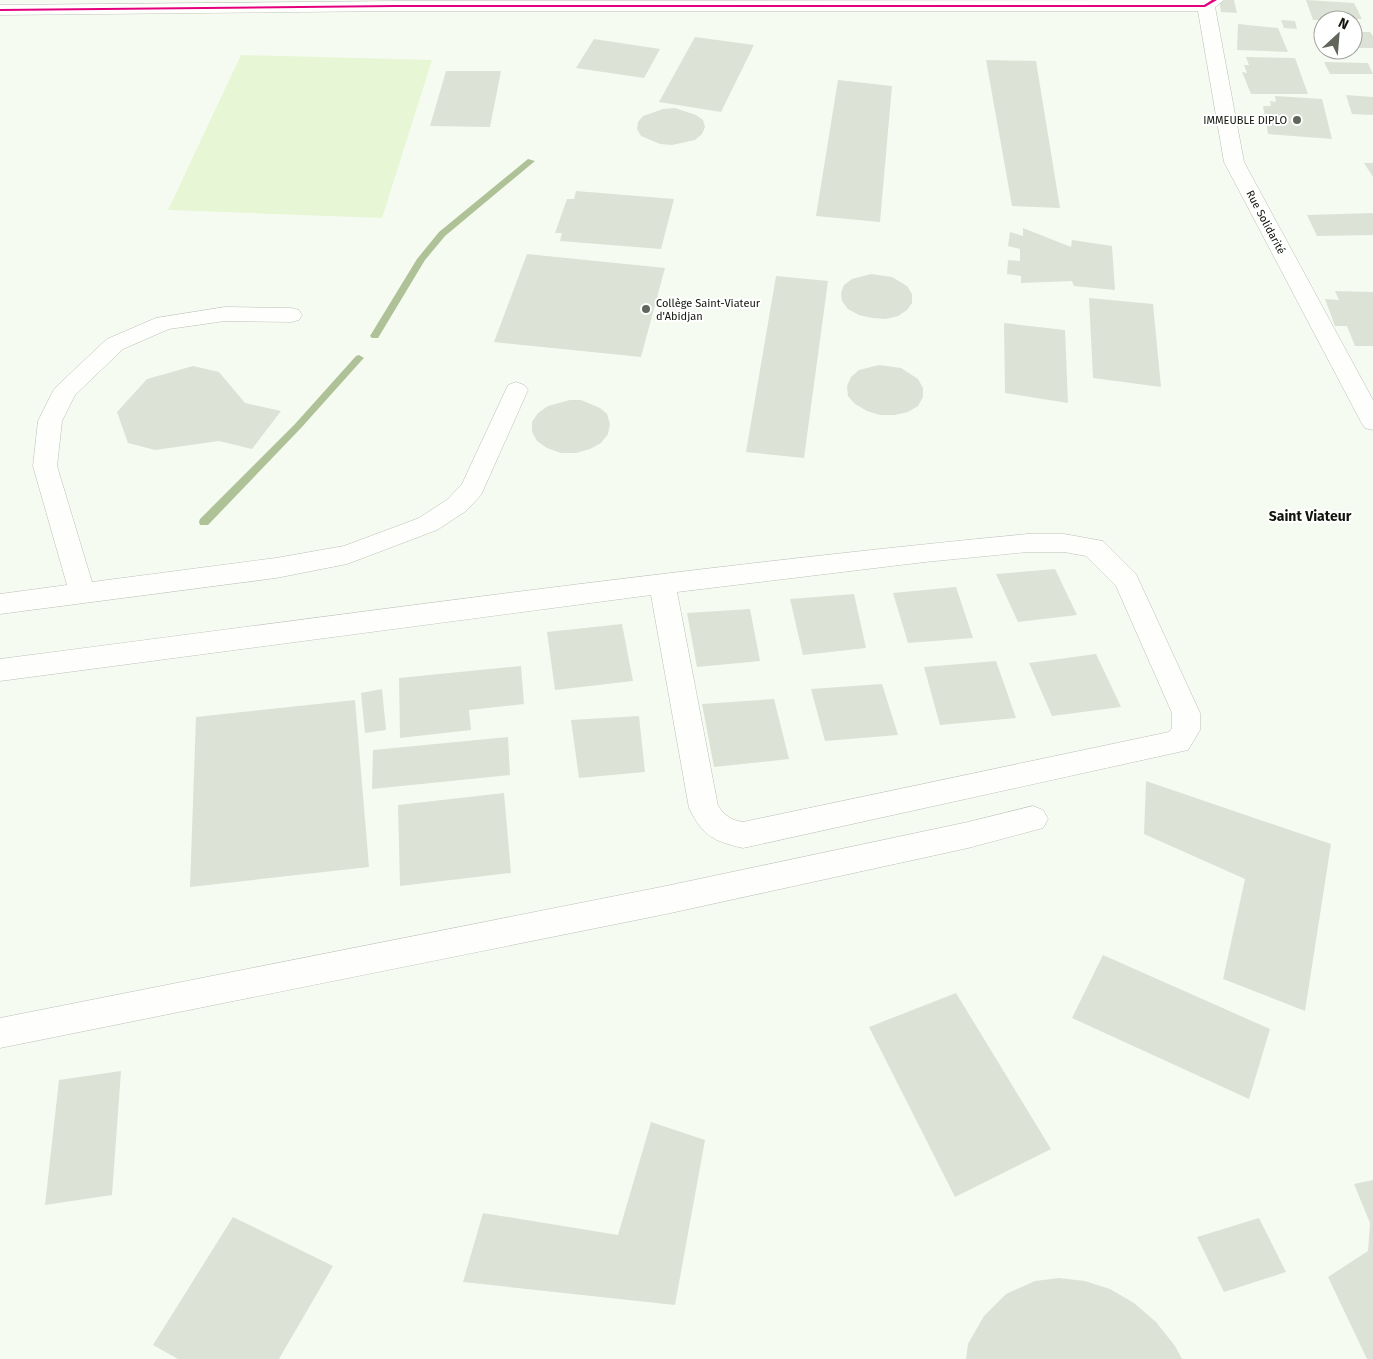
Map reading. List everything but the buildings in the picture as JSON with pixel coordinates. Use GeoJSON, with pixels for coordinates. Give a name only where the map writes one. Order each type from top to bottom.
{"type":"FeatureCollection","features":[{"type":"Feature","properties":{"kind":"street"},"geometry":{"type":"LineString","coordinates":[[0,10],[217,4],[1208,2]]}},
{"type":"Feature","properties":{"kind":"street","name":"Rue Solidarité"},"geometry":{"type":"LineString","coordinates":[[1208,2],[1234,162],[1373,422]]}},
{"type":"Feature","properties":{"kind":"street"},"geometry":{"type":"LineString","coordinates":[[82,593],[46,466],[50,420],[65,391],[115,344],[164,323],[225,314],[291,315]]}},
{"type":"Feature","properties":{"kind":"street"},"geometry":{"type":"LineString","coordinates":[[0,604],[276,568],[347,555],[428,524],[456,504],[472,489],[516,390]]}},
{"type":"Feature","properties":{"kind":"street"},"geometry":{"type":"LineString","coordinates":[[0,670],[662,584],[1028,543],[1064,543],[1094,548],[1127,581],[1186,713],[1186,730],[1178,742],[1117,756],[985,782],[743,835],[725,831],[713,824],[704,808],[662,584]]}},
{"type":"Feature","properties":{"kind":"street"},"geometry":{"type":"LineString","coordinates":[[0,1033],[676,898],[968,836],[1033,820]]}},
{"type":"Feature","properties":{"kind":"green space"},"geometry":{"type":"Polygon","coordinates":[[[241,55],[432,60],[382,218],[168,210],[241,55]]]}},
{"type":"Feature","properties":{"kind":"waterway"},"geometry":{"type":"LineString","coordinates":[[375,336],[421,259],[442,234],[531,161]]}},
{"type":"Feature","properties":{"kind":"waterway"},"geometry":{"type":"LineString","coordinates":[[204,522],[298,426],[359,358]]}},
{"type":"Feature","properties":{"kind":"transit line"},"geometry":{"type":"LineString","coordinates":[[0,10],[394,6],[1205,6],[1215,0]]}},
{"type":"Feature","properties":{"kind":"place","name":"IMMEUBLE DIPLO"},"geometry":{"type":"Point","coordinates":[1297,120]}},
{"type":"Feature","properties":{"kind":"place","name":"Collège Saint-Viateur d'Abidjan"},"geometry":{"type":"Point","coordinates":[646,309]}},
{"type":"Feature","properties":{"kind":"district","name":"Saint Viateur"},"geometry":{"type":"Point","coordinates":[1310,516]}}]}
